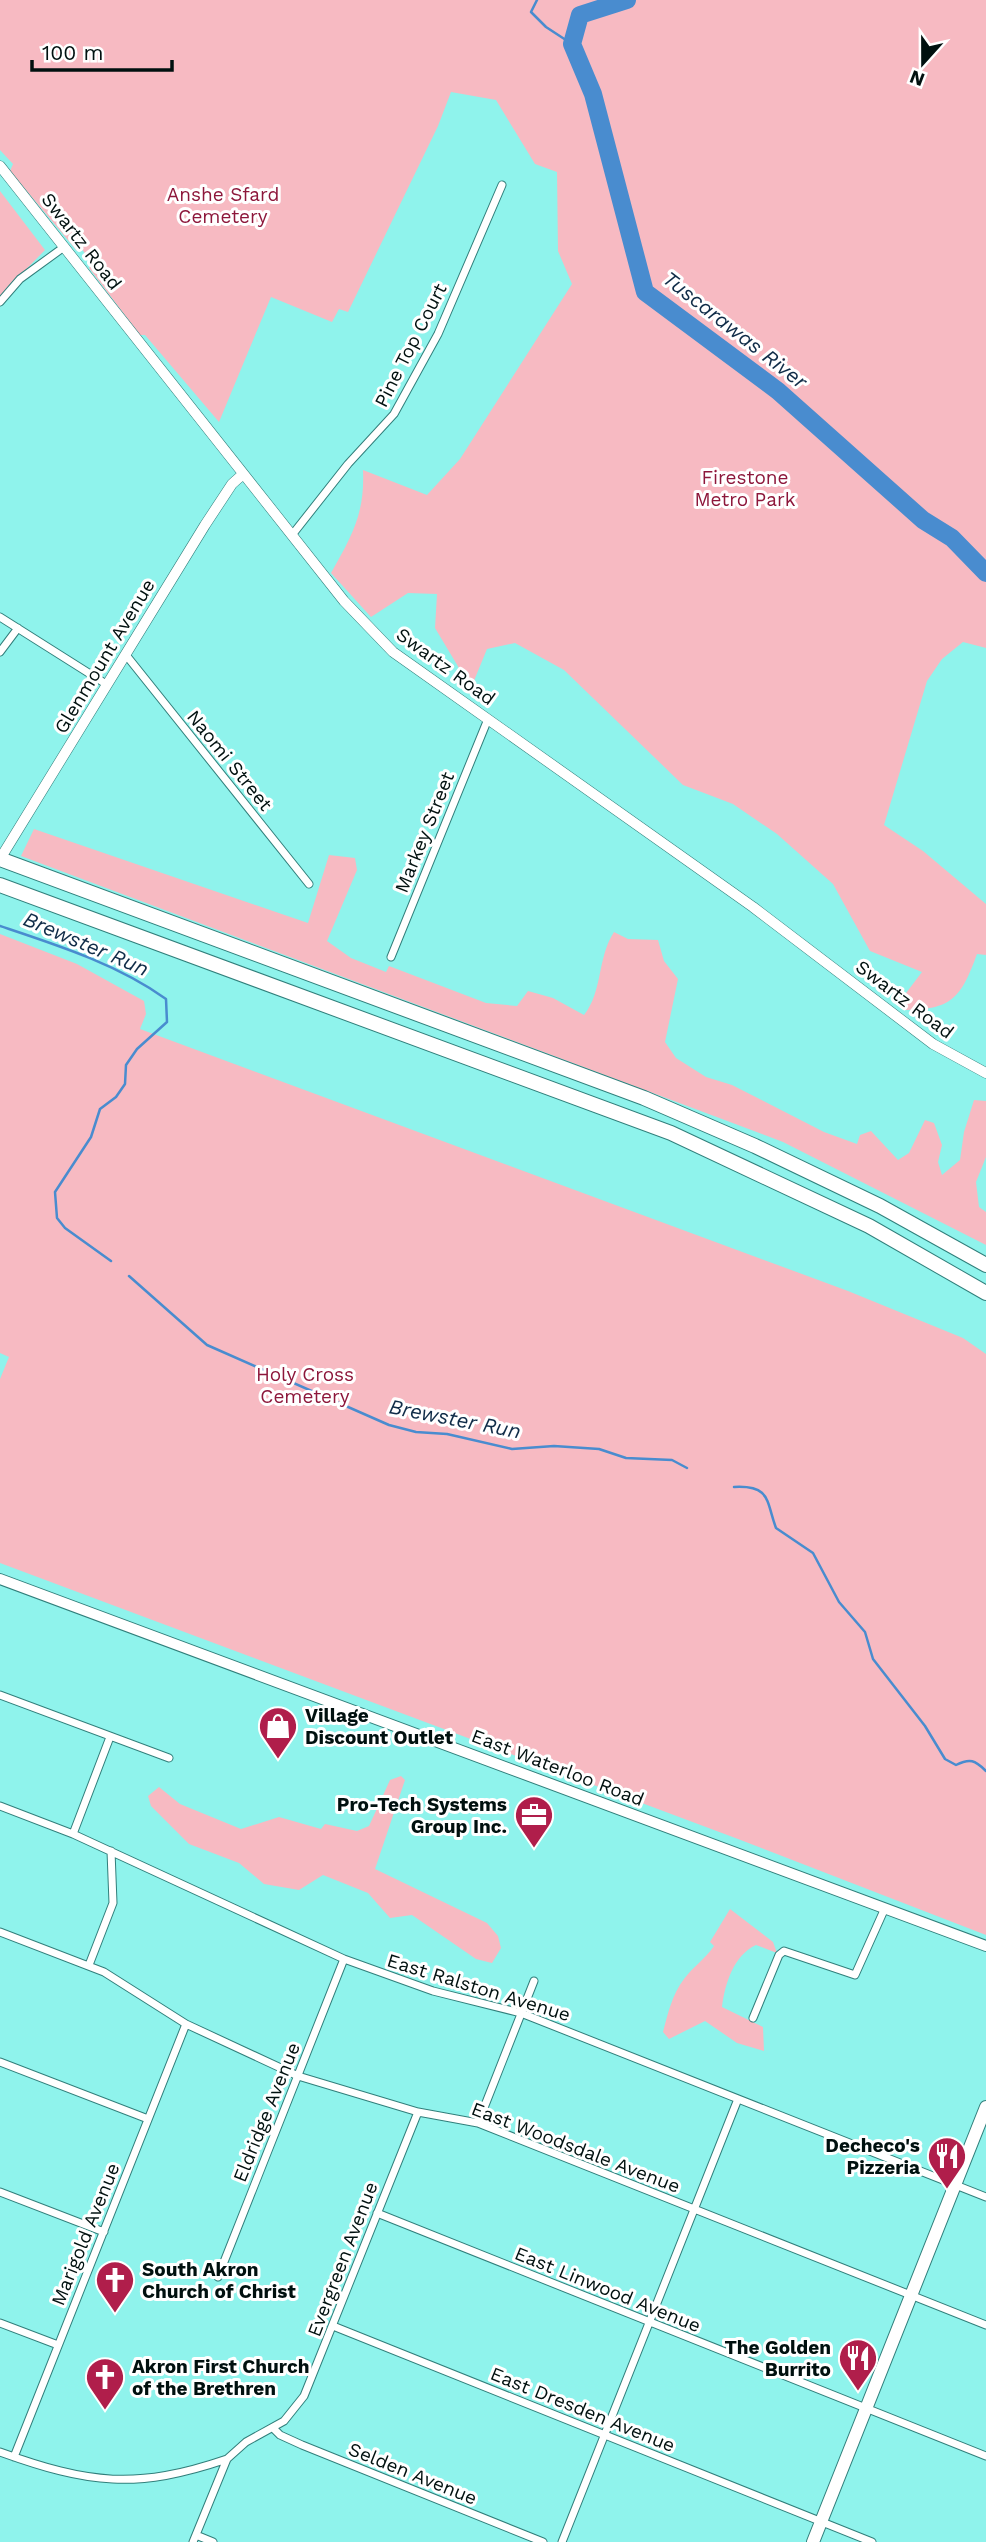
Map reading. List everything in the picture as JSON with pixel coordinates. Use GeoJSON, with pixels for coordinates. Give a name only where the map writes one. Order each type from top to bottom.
{"type":"FeatureCollection","features":[{"type":"Feature","properties":{"kind":"highway"},"geometry":{"type":"LineString","coordinates":[[0,859],[644,1098],[755,1146],[880,1206],[986,1265]]}},
{"type":"Feature","properties":{"kind":"highway"},"geometry":{"type":"LineString","coordinates":[[4,887],[671,1133],[869,1226],[986,1293]]}},
{"type":"Feature","properties":{"kind":"main road","name":"East Waterloo Road"},"geometry":{"type":"LineString","coordinates":[[0,1579],[986,1946]]}},
{"type":"Feature","properties":{"kind":"main road"},"geometry":{"type":"LineString","coordinates":[[813,2542],[986,2107]]}},
{"type":"Feature","properties":{"kind":"street","name":"Swartz Road"},"geometry":{"type":"LineString","coordinates":[[0,166],[242,475],[351,609],[393,652],[753,907],[933,1044],[986,1073]]}},
{"type":"Feature","properties":{"kind":"street","name":"Pine Top Court"},"geometry":{"type":"LineString","coordinates":[[292,535],[348,464],[394,414],[438,334],[502,185]]}},
{"type":"Feature","properties":{"kind":"street"},"geometry":{"type":"LineString","coordinates":[[0,302],[20,279],[64,247]]}},
{"type":"Feature","properties":{"kind":"street","name":"Glenmount Avenue"},"geometry":{"type":"LineString","coordinates":[[0,859],[209,517],[232,484],[242,475]]}},
{"type":"Feature","properties":{"kind":"street"},"geometry":{"type":"LineString","coordinates":[[0,617],[106,684]]}},
{"type":"Feature","properties":{"kind":"street"},"geometry":{"type":"LineString","coordinates":[[0,652],[18,628]]}},
{"type":"Feature","properties":{"kind":"street","name":"Naomi Street"},"geometry":{"type":"LineString","coordinates":[[125,654],[309,884]]}},
{"type":"Feature","properties":{"kind":"street","name":"Markey Street"},"geometry":{"type":"LineString","coordinates":[[391,957],[488,719]]}},
{"type":"Feature","properties":{"kind":"street"},"geometry":{"type":"LineString","coordinates":[[0,1695],[169,1758]]}},
{"type":"Feature","properties":{"kind":"street"},"geometry":{"type":"LineString","coordinates":[[73,1833],[110,1737]]}},
{"type":"Feature","properties":{"kind":"street","name":"East Ralston Avenue"},"geometry":{"type":"LineString","coordinates":[[0,1806],[73,1833],[344,1959],[433,1992],[521,2013],[986,2197]]}},
{"type":"Feature","properties":{"kind":"street"},"geometry":{"type":"LineString","coordinates":[[89,1965],[113,1903],[111,1851]]}},
{"type":"Feature","properties":{"kind":"street"},"geometry":{"type":"LineString","coordinates":[[753,2018],[779,1955],[784,1951],[848,1976],[858,1973],[885,1908]]}},
{"type":"Feature","properties":{"kind":"street","name":"East Woodsdale Avenue"},"geometry":{"type":"LineString","coordinates":[[0,1932],[104,1972],[187,2024],[298,2076],[418,2112],[478,2123],[986,2325]]}},
{"type":"Feature","properties":{"kind":"street","name":"Eldridge Avenue"},"geometry":{"type":"LineString","coordinates":[[218,2277],[344,1959]]}},
{"type":"Feature","properties":{"kind":"street"},"geometry":{"type":"LineString","coordinates":[[478,2123],[534,1981]]}},
{"type":"Feature","properties":{"kind":"street","name":"Marigold Avenue"},"geometry":{"type":"LineString","coordinates":[[14,2457],[187,2024]]}},
{"type":"Feature","properties":{"kind":"street"},"geometry":{"type":"LineString","coordinates":[[0,2063],[148,2119]]}},
{"type":"Feature","properties":{"kind":"street"},"geometry":{"type":"LineString","coordinates":[[562,2542],[738,2099]]}},
{"type":"Feature","properties":{"kind":"street","name":"Evergreen Avenue"},"geometry":{"type":"LineString","coordinates":[[194,2539],[228,2459],[246,2442],[284,2421],[304,2396],[418,2112]]}},
{"type":"Feature","properties":{"kind":"street"},"geometry":{"type":"LineString","coordinates":[[0,2192],[104,2232]]}},
{"type":"Feature","properties":{"kind":"street","name":"East Linwood Avenue"},"geometry":{"type":"LineString","coordinates":[[377,2213],[986,2456]]}},
{"type":"Feature","properties":{"kind":"street"},"geometry":{"type":"LineString","coordinates":[[0,2323],[58,2345]]}},
{"type":"Feature","properties":{"kind":"street","name":"East Dresden Avenue"},"geometry":{"type":"LineString","coordinates":[[333,2326],[872,2542]]}},
{"type":"Feature","properties":{"kind":"street","name":"Selden Avenue"},"geometry":{"type":"LineString","coordinates":[[273,2428],[280,2435],[302,2445],[543,2542]]}},
{"type":"Feature","properties":{"kind":"street"},"geometry":{"type":"LineString","coordinates":[[0,2452],[69,2475],[122,2482],[179,2473],[228,2459]]}},
{"type":"Feature","properties":{"kind":"street"},"geometry":{"type":"LineString","coordinates":[[194,2539],[213,2542]]}},
{"type":"Feature","properties":{"kind":"green space","name":"Firestone Metro Park"},"geometry":{"type":"Polygon","coordinates":[[[0,0],[986,0],[986,648],[963,642],[942,659],[927,681],[884,825],[923,851],[986,904],[986,955],[977,954],[966,981],[952,998],[933,1007],[903,1010],[903,997],[922,972],[870,951],[833,884],[777,834],[733,804],[683,785],[564,670],[515,643],[487,649],[471,688],[435,628],[437,594],[408,593],[371,617],[331,573],[356,524],[362,499],[363,470],[427,495],[460,459],[572,284],[558,251],[557,172],[535,164],[496,100],[451,92],[438,126],[348,312],[339,309],[332,322],[271,297],[219,422],[145,335],[140,335],[89,268],[92,263],[81,248],[77,251],[10,171],[13,164],[0,150],[0,0]]]}},
{"type":"Feature","properties":{"kind":"green space"},"geometry":{"type":"Polygon","coordinates":[[[0,191],[45,250],[0,296],[0,191]]]}},
{"type":"Feature","properties":{"kind":"green space"},"geometry":{"type":"Polygon","coordinates":[[[34,829],[308,923],[329,855],[355,858],[357,870],[327,941],[351,958],[386,972],[389,966],[486,1003],[517,1006],[528,991],[553,998],[584,1015],[594,996],[605,953],[614,932],[628,939],[658,940],[664,961],[678,979],[665,1042],[676,1058],[706,1077],[732,1085],[824,1132],[857,1144],[860,1135],[871,1131],[898,1160],[909,1153],[925,1120],[934,1123],[942,1145],[938,1162],[942,1175],[960,1160],[964,1132],[974,1100],[986,1101],[986,1157],[976,1182],[979,1207],[986,1212],[986,1245],[783,1142],[21,856],[34,829]]]}},
{"type":"Feature","properties":{"kind":"green space","name":"Holy Cross Cemetery"},"geometry":{"type":"Polygon","coordinates":[[[0,934],[77,964],[144,1001],[146,1014],[140,1029],[848,1291],[963,1338],[986,1354],[986,1935],[738,1839],[0,1563],[0,1379],[9,1357],[0,1353],[0,934]]]}},
{"type":"Feature","properties":{"kind":"green space"},"geometry":{"type":"Polygon","coordinates":[[[401,1776],[405,1780],[375,1869],[487,1923],[498,1936],[501,1948],[492,1963],[476,1959],[412,1915],[390,1918],[368,1893],[323,1875],[299,1890],[264,1884],[239,1863],[189,1844],[151,1806],[148,1796],[159,1787],[180,1804],[241,1829],[279,1817],[321,1829],[325,1824],[357,1831],[369,1826],[390,1780],[401,1776]]]}},
{"type":"Feature","properties":{"kind":"green space"},"geometry":{"type":"Polygon","coordinates":[[[730,1909],[773,1942],[777,1953],[756,1945],[748,1950],[736,1963],[728,1979],[722,2007],[763,2027],[764,2051],[737,2043],[705,2021],[669,2039],[663,2032],[676,1991],[714,1946],[710,1942],[730,1909]]]}},
{"type":"Feature","properties":{"kind":"waterway"},"geometry":{"type":"LineString","coordinates":[[537,0],[531,12],[546,27],[572,44]]}},
{"type":"Feature","properties":{"kind":"waterway","name":"Tuscarawas River"},"geometry":{"type":"LineString","coordinates":[[627,0],[580,15],[572,44],[593,94],[645,292],[778,391],[923,520],[952,538],[986,573]]}},
{"type":"Feature","properties":{"kind":"waterway","name":"Brewster Run"},"geometry":{"type":"LineString","coordinates":[[0,926],[65,948],[107,966],[166,999],[167,1022],[137,1049],[126,1065],[125,1084],[116,1097],[100,1109],[91,1137],[55,1192],[57,1218],[65,1228],[111,1261]]}},
{"type":"Feature","properties":{"kind":"waterway","name":"Brewster Run"},"geometry":{"type":"LineString","coordinates":[[129,1276],[207,1345],[389,1425],[416,1432],[447,1434],[512,1449],[554,1446],[599,1449],[626,1458],[672,1460],[687,1468]]}},
{"type":"Feature","properties":{"kind":"waterway","name":"Brewster Run"},"geometry":{"type":"LineString","coordinates":[[734,1487],[746,1487],[761,1492],[768,1503],[776,1528],[813,1553],[839,1602],[865,1632],[873,1659],[925,1726],[945,1759],[956,1765],[972,1761],[986,1771]]}},
{"type":"Feature","properties":{"kind":"place","name":"Village Discount Outlet"},"geometry":{"type":"Point","coordinates":[278,1760]}},
{"type":"Feature","properties":{"kind":"place","name":"Pro-Tech Systems Group Inc."},"geometry":{"type":"Point","coordinates":[534,1849]}},
{"type":"Feature","properties":{"kind":"place","name":"Decheco's Pizzeria"},"geometry":{"type":"Point","coordinates":[947,2190]}},
{"type":"Feature","properties":{"kind":"place","name":"South Akron Church of Christ"},"geometry":{"type":"Point","coordinates":[115,2314]}},
{"type":"Feature","properties":{"kind":"place","name":"The Golden Burrito"},"geometry":{"type":"Point","coordinates":[858,2392]}},
{"type":"Feature","properties":{"kind":"place","name":"Akron First Church of the Brethren"},"geometry":{"type":"Point","coordinates":[105,2411]}},
{"type":"Feature","properties":{"kind":"park label","name":"Anshe Sfard Cemetery"},"geometry":{"type":"Point","coordinates":[223,205]}}]}
